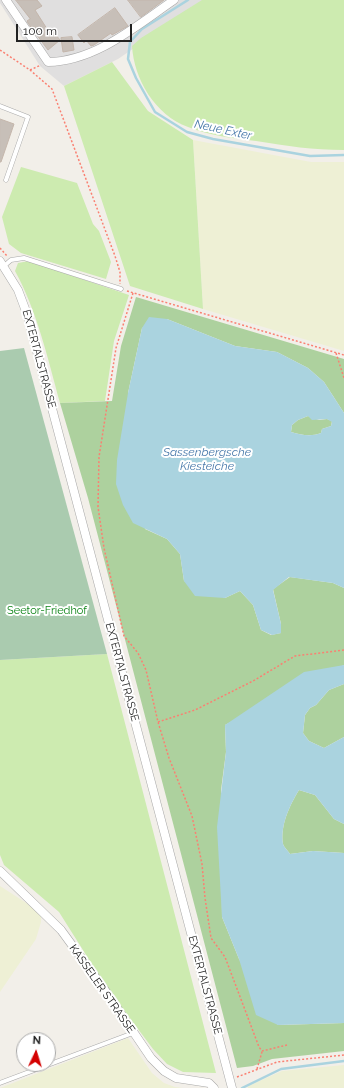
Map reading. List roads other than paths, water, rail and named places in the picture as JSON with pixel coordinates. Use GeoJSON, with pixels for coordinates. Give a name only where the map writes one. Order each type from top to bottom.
{"type":"FeatureCollection","features":[{"type":"Feature","properties":{"kind":"street"},"geometry":{"type":"LineString","coordinates":[[6,0],[48,62],[61,62],[90,54],[125,33],[174,0]]}},
{"type":"Feature","properties":{"kind":"street","name":"EXTERTALSTRASSE"},"geometry":{"type":"LineString","coordinates":[[2,264],[18,290],[27,314],[232,1088]]}},
{"type":"Feature","properties":{"kind":"street","name":"KASSELER STRASSE"},"geometry":{"type":"LineString","coordinates":[[0,871],[61,930],[107,993],[151,1058],[164,1071],[176,1078],[209,1083],[214,1088]]}},
{"type":"Feature","properties":{"kind":"lane"},"geometry":{"type":"LineString","coordinates":[[0,106],[28,117],[6,180]]}},
{"type":"Feature","properties":{"kind":"lane"},"geometry":{"type":"LineString","coordinates":[[2,264],[11,260],[24,258],[121,288]]}},
{"type":"Feature","properties":{"kind":"lane"},"geometry":{"type":"LineString","coordinates":[[0,1084],[133,1033]]}},
{"type":"Feature","properties":{"kind":"water","name":"Sassenbergsche Kiesteiche"},"geometry":{"type":"Polygon","coordinates":[[[149,317],[167,319],[235,346],[277,352],[308,368],[324,382],[344,413],[344,588],[333,583],[289,577],[273,590],[281,624],[281,633],[272,635],[261,630],[253,605],[240,591],[225,598],[195,596],[184,581],[180,554],[167,539],[133,523],[123,505],[116,484],[117,460],[128,393],[142,328],[149,317]],[[308,416],[298,420],[292,425],[291,432],[314,435],[321,433],[322,429],[331,426],[332,422],[327,419],[312,420],[308,416]]]}},
{"type":"Feature","properties":{"kind":"water"},"geometry":{"type":"Polygon","coordinates":[[[344,665],[344,684],[329,690],[316,705],[310,708],[305,715],[303,733],[309,741],[324,748],[344,737],[344,824],[334,819],[315,795],[299,790],[286,816],[282,837],[283,844],[290,854],[313,851],[344,853],[344,1023],[278,1025],[256,1015],[239,959],[222,917],[217,827],[226,752],[225,725],[304,672],[344,665]]]}},
{"type":"Feature","properties":{"kind":"waterway","name":"Neue Exter"},"geometry":{"type":"LineString","coordinates":[[188,0],[142,29],[130,42],[128,59],[136,78],[155,112],[187,132],[213,139],[310,156],[344,155]]}},
{"type":"Feature","properties":{"kind":"waterway"},"geometry":{"type":"LineString","coordinates":[[242,1088],[281,1069],[344,1061]]}},
{"type":"Feature","properties":{"kind":"park label","name":"Seetor-Friedhof"},"geometry":{"type":"Point","coordinates":[47,611]}}]}
